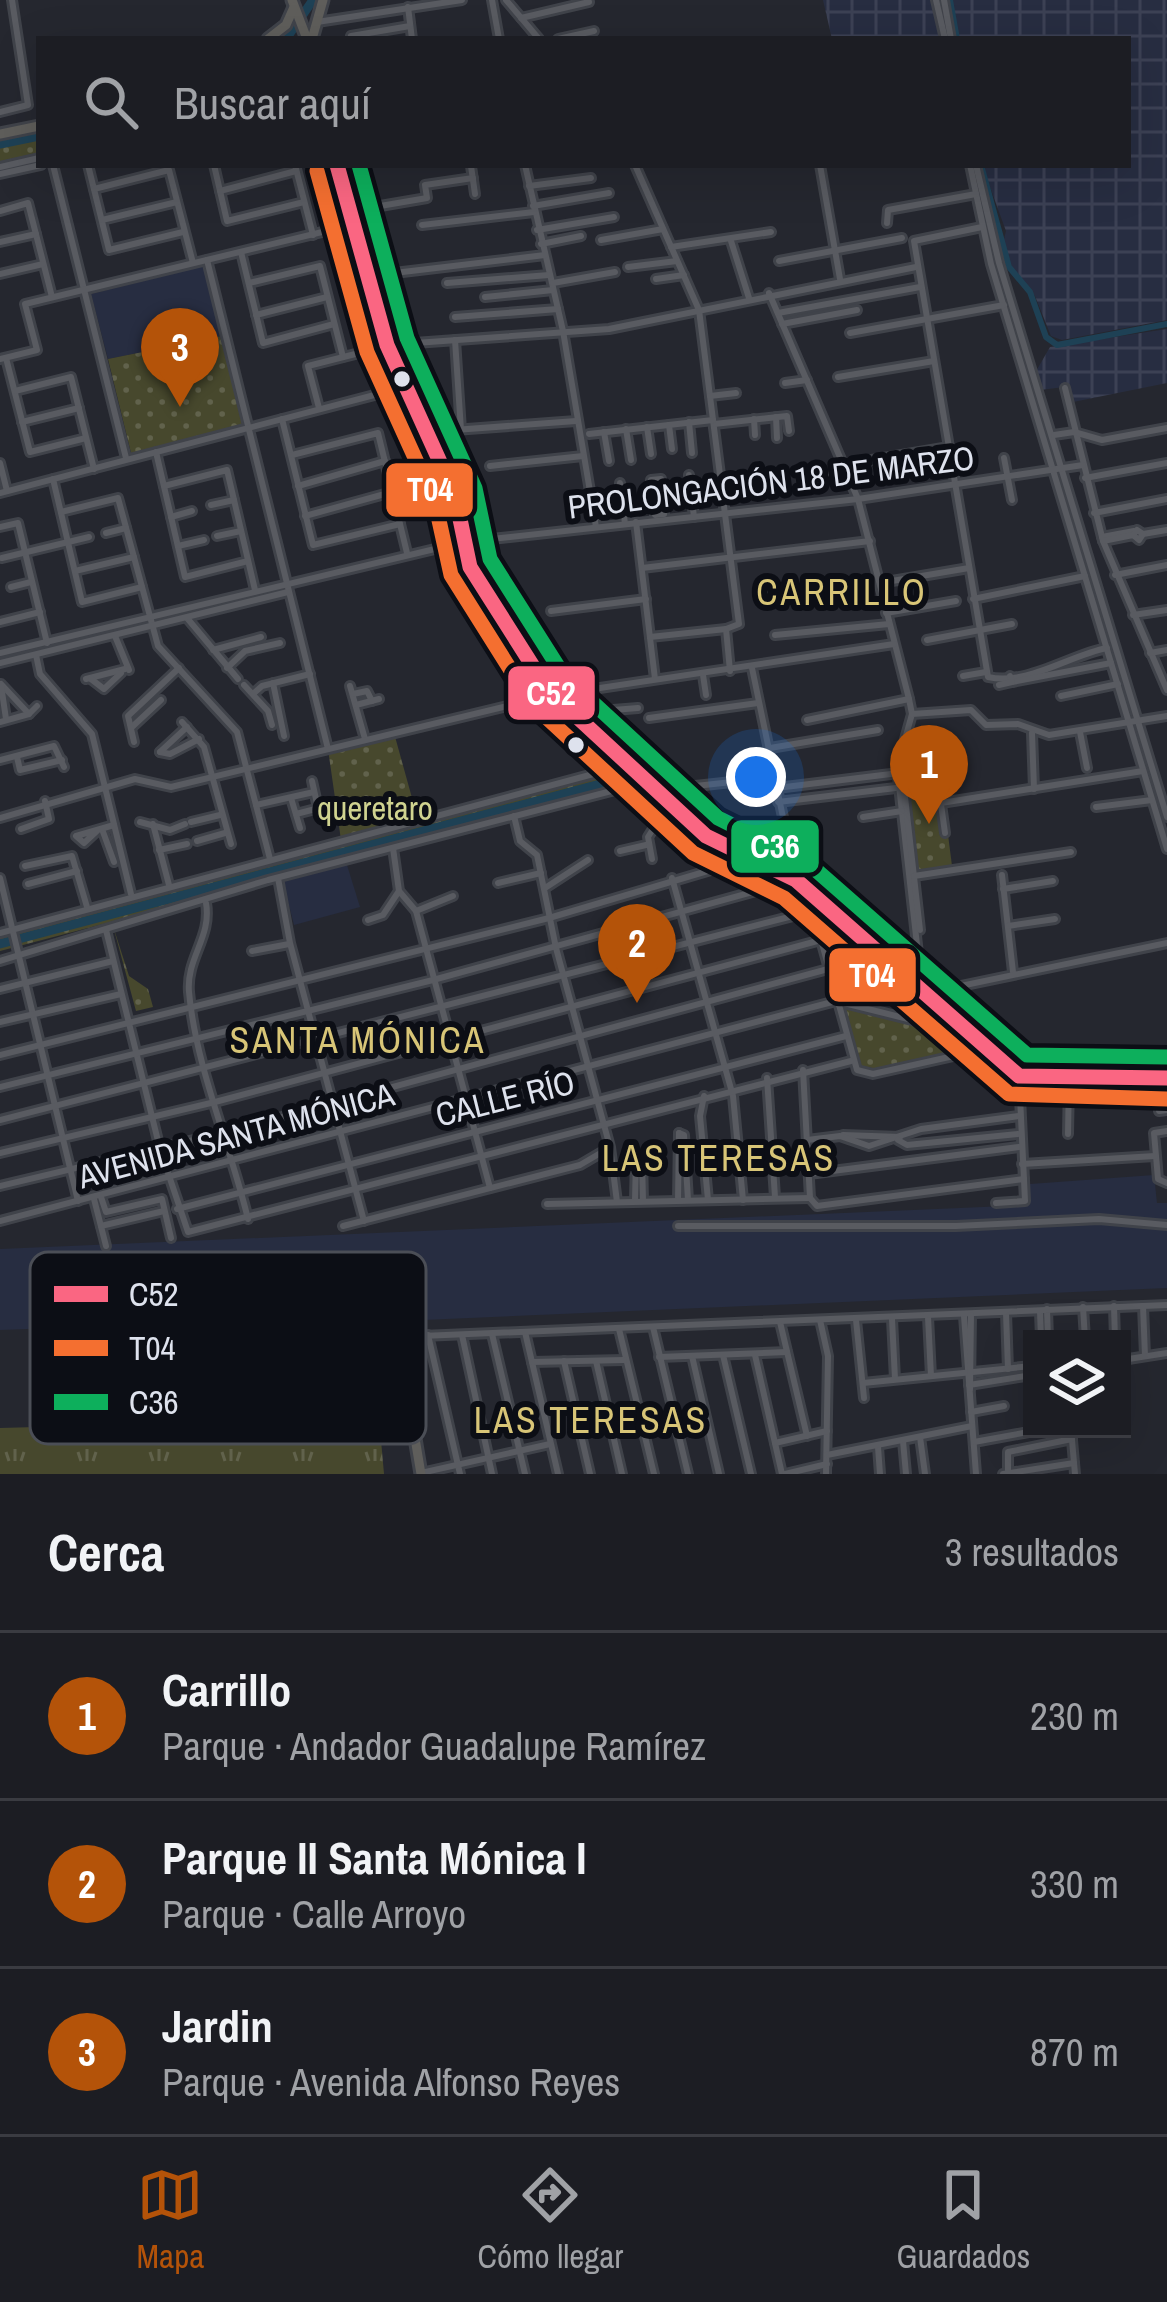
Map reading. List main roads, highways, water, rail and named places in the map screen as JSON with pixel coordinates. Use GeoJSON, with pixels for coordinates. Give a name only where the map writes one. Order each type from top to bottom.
{"type":"FeatureCollection","features":[{"type":"Feature","properties":{"kind":"main road"},"geometry":{"type":"LineString","coordinates":[[309,36],[323,0]]}},
{"type":"Feature","properties":{"kind":"main road"},"geometry":{"type":"LineString","coordinates":[[294,5],[308,36]]}},
{"type":"Feature","properties":{"kind":"main road"},"geometry":{"type":"LineString","coordinates":[[272,36],[286,25],[294,5]]}},
{"type":"Feature","properties":{"kind":"main road"},"geometry":{"type":"LineString","coordinates":[[0,134],[36,127]]}},
{"type":"Feature","properties":{"kind":"main road"},"geometry":{"type":"LineString","coordinates":[[334,168],[383,346],[399,388],[427,432],[455,495],[460,543],[474,576],[553,695],[706,836],[796,880],[1019,1076],[1167,1078]]}},
{"type":"Feature","properties":{"kind":"waterway"},"geometry":{"type":"LineString","coordinates":[[288,36],[313,0]]}},
{"type":"Feature","properties":{"kind":"waterway"},"geometry":{"type":"LineString","coordinates":[[950,0],[956,36]]}},
{"type":"Feature","properties":{"kind":"waterway"},"geometry":{"type":"LineString","coordinates":[[0,144],[36,137]]}},
{"type":"Feature","properties":{"kind":"waterway"},"geometry":{"type":"LineString","coordinates":[[982,168],[1009,267],[1030,292],[1046,337],[1057,345],[1167,324]]}},
{"type":"Feature","properties":{"kind":"waterway"},"geometry":{"type":"LineString","coordinates":[[0,944],[600,784]]}},
{"type":"Feature","properties":{"kind":"place","name":"Jardin"},"geometry":{"type":"Point","coordinates":[180,407]}},
{"type":"Feature","properties":{"kind":"place","name":"Carrillo"},"geometry":{"type":"Point","coordinates":[929,824]}},
{"type":"Feature","properties":{"kind":"place","name":"Parque II Santa Mónica I"},"geometry":{"type":"Point","coordinates":[637,1003]}},
{"type":"Feature","properties":{"kind":"district","name":"CARRILLO"},"geometry":{"type":"Point","coordinates":[842,592]}},
{"type":"Feature","properties":{"kind":"district","name":"SANTA MÓNICA"},"geometry":{"type":"Point","coordinates":[358,1040]}},
{"type":"Feature","properties":{"kind":"district","name":"LAS TERESAS"},"geometry":{"type":"Point","coordinates":[719,1158]}},
{"type":"Feature","properties":{"kind":"district","name":"LAS TERESAS"},"geometry":{"type":"Point","coordinates":[591,1420]}},
{"type":"Feature","properties":{"kind":"park label","name":"queretaro"},"geometry":{"type":"Point","coordinates":[375,808]}}]}
